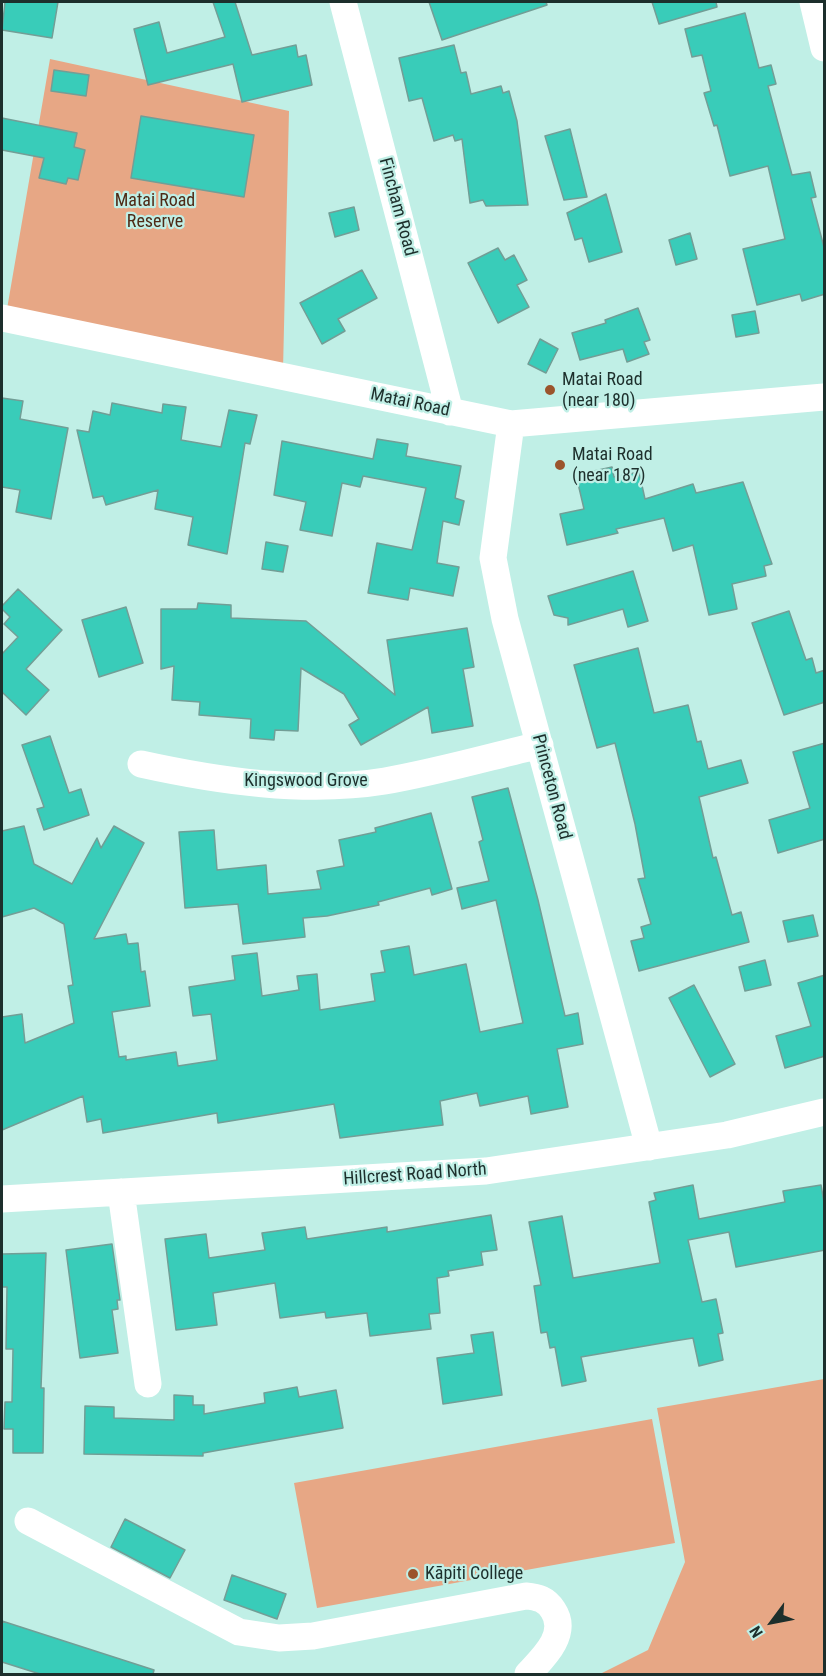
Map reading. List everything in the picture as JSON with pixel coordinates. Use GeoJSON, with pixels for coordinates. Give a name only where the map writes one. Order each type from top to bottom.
{"type":"FeatureCollection","features":[{"type":"Feature","properties":{"kind":"street","name":"Fincham Road"},"geometry":{"type":"LineString","coordinates":[[343,2],[450,412]]}},
{"type":"Feature","properties":{"kind":"street"},"geometry":{"type":"LineString","coordinates":[[813,2],[825,48]]}},
{"type":"Feature","properties":{"kind":"street","name":"Matai Road"},"geometry":{"type":"LineString","coordinates":[[2,318],[511,424],[825,397]]}},
{"type":"Feature","properties":{"kind":"street","name":"Princeton Road"},"geometry":{"type":"LineString","coordinates":[[511,424],[493,558],[505,619],[649,1147]]}},
{"type":"Feature","properties":{"kind":"street","name":"Kingswood Grove"},"geometry":{"type":"LineString","coordinates":[[141,764],[202,777],[271,784],[320,785],[384,781],[540,745]]}},
{"type":"Feature","properties":{"kind":"street","name":"Hillcrest Road North"},"geometry":{"type":"LineString","coordinates":[[2,1199],[486,1171],[727,1135],[825,1112]]}},
{"type":"Feature","properties":{"kind":"street"},"geometry":{"type":"LineString","coordinates":[[121,1192],[147,1384]]}},
{"type":"Feature","properties":{"kind":"street"},"geometry":{"type":"LineString","coordinates":[[28,1521],[239,1632],[279,1638],[313,1636],[526,1596],[538,1597],[552,1608],[559,1623],[556,1639],[528,1674]]}},
{"type":"Feature","properties":{"kind":"green space","name":"Matai Road Reserve"},"geometry":{"type":"Polygon","coordinates":[[[50,59],[289,111],[283,370],[7,309],[50,59]]]}},
{"type":"Feature","properties":{"kind":"green space"},"geometry":{"type":"Polygon","coordinates":[[[824,1379],[824,1674],[600,1674],[648,1650],[685,1562],[657,1408],[824,1379]]]}},
{"type":"Feature","properties":{"kind":"green space"},"geometry":{"type":"Polygon","coordinates":[[[652,1419],[675,1543],[317,1608],[294,1483],[652,1419]]]}},
{"type":"Feature","properties":{"kind":"building"},"geometry":{"type":"Polygon","coordinates":[[[5,2],[58,2],[52,38],[2,30],[5,2]]]}},
{"type":"Feature","properties":{"kind":"building"},"geometry":{"type":"Polygon","coordinates":[[[213,2],[235,2],[252,55],[296,45],[298,57],[306,55],[312,85],[242,102],[233,64],[148,85],[134,29],[159,22],[167,53],[225,37],[213,2]]]}},
{"type":"Feature","properties":{"kind":"building"},"geometry":{"type":"Polygon","coordinates":[[[429,2],[546,2],[547,5],[442,40],[429,2]]]}},
{"type":"Feature","properties":{"kind":"building"},"geometry":{"type":"Polygon","coordinates":[[[652,2],[716,2],[717,7],[659,24],[652,2]]]}},
{"type":"Feature","properties":{"kind":"building"},"geometry":{"type":"Polygon","coordinates":[[[745,13],[759,68],[771,65],[776,84],[768,86],[792,175],[810,172],[816,197],[811,198],[825,251],[825,294],[802,301],[800,294],[757,305],[743,249],[785,239],[768,166],[730,176],[717,125],[714,126],[704,93],[711,91],[702,55],[692,57],[685,29],[745,13]]]}},
{"type":"Feature","properties":{"kind":"building"},"geometry":{"type":"Polygon","coordinates":[[[454,45],[461,73],[466,72],[471,94],[501,86],[503,93],[509,91],[517,121],[528,205],[486,206],[483,200],[470,203],[462,139],[455,141],[453,135],[434,141],[422,98],[409,101],[399,58],[454,45]]]}},
{"type":"Feature","properties":{"kind":"building"},"geometry":{"type":"Polygon","coordinates":[[[54,70],[89,75],[86,96],[51,91],[54,70]]]}},
{"type":"Feature","properties":{"kind":"building"},"geometry":{"type":"Polygon","coordinates":[[[141,116],[254,135],[244,197],[131,178],[141,116]]]}},
{"type":"Feature","properties":{"kind":"building"},"geometry":{"type":"Polygon","coordinates":[[[2,118],[77,133],[74,147],[85,150],[78,180],[68,178],[66,184],[39,178],[44,158],[2,150],[2,118]]]}},
{"type":"Feature","properties":{"kind":"building"},"geometry":{"type":"Polygon","coordinates":[[[570,129],[587,197],[564,200],[545,136],[570,129]]]}},
{"type":"Feature","properties":{"kind":"building"},"geometry":{"type":"Polygon","coordinates":[[[606,194],[622,252],[589,262],[582,238],[575,240],[567,213],[606,194]]]}},
{"type":"Feature","properties":{"kind":"building"},"geometry":{"type":"Polygon","coordinates":[[[354,207],[359,230],[335,237],[329,213],[354,207]]]}},
{"type":"Feature","properties":{"kind":"building"},"geometry":{"type":"Polygon","coordinates":[[[690,233],[697,259],[676,265],[669,240],[690,233]]]}},
{"type":"Feature","properties":{"kind":"building"},"geometry":{"type":"Polygon","coordinates":[[[498,248],[505,260],[514,255],[527,280],[517,285],[529,307],[498,323],[468,263],[498,248]]]}},
{"type":"Feature","properties":{"kind":"building"},"geometry":{"type":"Polygon","coordinates":[[[362,270],[377,298],[338,319],[345,331],[322,344],[300,303],[362,270]]]}},
{"type":"Feature","properties":{"kind":"building"},"geometry":{"type":"Polygon","coordinates":[[[638,308],[650,340],[644,342],[649,354],[627,362],[623,349],[580,360],[572,333],[606,323],[605,320],[638,308]]]}},
{"type":"Feature","properties":{"kind":"building"},"geometry":{"type":"Polygon","coordinates":[[[755,311],[759,333],[736,337],[732,315],[755,311]]]}},
{"type":"Feature","properties":{"kind":"building"},"geometry":{"type":"Polygon","coordinates":[[[540,339],[558,349],[546,373],[528,364],[540,339]]]}},
{"type":"Feature","properties":{"kind":"building"},"geometry":{"type":"Polygon","coordinates":[[[2,398],[23,401],[20,419],[68,428],[51,519],[16,512],[20,490],[2,487],[2,398]]]}},
{"type":"Feature","properties":{"kind":"building"},"geometry":{"type":"Polygon","coordinates":[[[112,403],[162,413],[163,404],[186,407],[181,440],[221,447],[229,410],[257,415],[250,444],[245,443],[227,554],[188,545],[193,517],[155,509],[158,490],[106,505],[103,496],[93,498],[77,430],[89,432],[93,411],[110,415],[112,403]]]}},
{"type":"Feature","properties":{"kind":"building"},"geometry":{"type":"Polygon","coordinates":[[[377,439],[408,444],[406,456],[461,466],[455,498],[464,501],[459,525],[443,521],[437,563],[459,567],[453,596],[410,588],[408,600],[368,593],[377,543],[412,550],[426,488],[363,476],[360,487],[342,483],[332,536],[300,530],[306,502],[274,495],[282,441],[373,459],[377,439]]]}},
{"type":"Feature","properties":{"kind":"building"},"geometry":{"type":"Polygon","coordinates":[[[612,467],[614,477],[639,472],[645,499],[693,484],[696,493],[743,482],[772,564],[764,566],[766,576],[732,584],[737,609],[709,615],[693,545],[673,551],[664,518],[616,529],[618,533],[567,545],[560,514],[584,509],[576,475],[612,467]]]}},
{"type":"Feature","properties":{"kind":"building"},"geometry":{"type":"Polygon","coordinates":[[[266,542],[288,546],[283,572],[262,569],[266,542]]]}},
{"type":"Feature","properties":{"kind":"building"},"geometry":{"type":"Polygon","coordinates":[[[633,571],[648,621],[628,627],[623,609],[568,625],[568,618],[554,615],[548,596],[633,571]]]}},
{"type":"Feature","properties":{"kind":"building"},"geometry":{"type":"Polygon","coordinates":[[[18,589],[62,630],[26,669],[49,690],[26,715],[2,692],[2,654],[18,637],[4,624],[10,617],[2,606],[18,589]]]}},
{"type":"Feature","properties":{"kind":"building"},"geometry":{"type":"Polygon","coordinates":[[[198,603],[231,605],[231,618],[306,621],[395,695],[387,640],[467,628],[474,667],[463,669],[473,726],[432,733],[428,707],[361,745],[349,725],[359,719],[344,694],[301,668],[298,731],[275,730],[274,740],[250,738],[251,719],[199,715],[200,702],[172,700],[174,666],[161,669],[161,609],[197,609],[198,603]]]}},
{"type":"Feature","properties":{"kind":"building"},"geometry":{"type":"Polygon","coordinates":[[[126,607],[143,663],[99,677],[82,620],[126,607]]]}},
{"type":"Feature","properties":{"kind":"building"},"geometry":{"type":"Polygon","coordinates":[[[789,611],[806,660],[812,658],[816,673],[825,670],[825,702],[784,715],[752,623],[789,611]]]}},
{"type":"Feature","properties":{"kind":"building"},"geometry":{"type":"Polygon","coordinates":[[[638,648],[654,713],[688,705],[697,742],[701,741],[708,769],[741,760],[748,783],[699,797],[713,858],[716,857],[732,915],[741,912],[749,942],[639,971],[631,941],[644,938],[641,927],[651,924],[638,879],[645,878],[635,824],[615,743],[597,748],[574,665],[638,648]]]}},
{"type":"Feature","properties":{"kind":"building"},"geometry":{"type":"Polygon","coordinates":[[[50,736],[69,793],[81,789],[89,815],[44,830],[37,809],[44,807],[22,745],[50,736]]]}},
{"type":"Feature","properties":{"kind":"building"},"geometry":{"type":"Polygon","coordinates":[[[825,743],[825,839],[778,853],[769,820],[810,808],[793,752],[825,743]]]}},
{"type":"Feature","properties":{"kind":"building"},"geometry":{"type":"Polygon","coordinates":[[[508,788],[538,900],[565,1016],[578,1013],[583,1044],[557,1049],[568,1107],[531,1114],[528,1096],[480,1106],[477,1093],[440,1101],[443,1125],[340,1138],[334,1104],[218,1123],[217,1113],[103,1133],[101,1119],[87,1122],[83,1096],[2,1130],[2,1017],[22,1014],[25,1043],[74,1023],[68,986],[73,985],[64,924],[34,908],[2,917],[2,831],[24,826],[34,864],[72,884],[97,838],[101,848],[114,826],[144,843],[94,939],[126,934],[128,944],[138,943],[141,972],[145,971],[150,1006],[112,1012],[119,1057],[126,1056],[126,1060],[176,1052],[178,1066],[217,1060],[211,1014],[193,1016],[189,987],[235,980],[232,956],[257,953],[262,996],[299,990],[297,976],[317,974],[320,1010],[375,1001],[371,974],[385,972],[381,951],[409,946],[414,975],[466,964],[480,1032],[523,1023],[496,900],[462,909],[457,888],[489,881],[479,842],[483,840],[472,797],[508,788]]]}},
{"type":"Feature","properties":{"kind":"building"},"geometry":{"type":"Polygon","coordinates":[[[431,813],[452,889],[432,895],[430,888],[378,902],[379,905],[327,916],[303,918],[305,937],[243,944],[238,904],[185,908],[179,832],[214,830],[217,870],[266,865],[268,894],[321,889],[317,871],[344,866],[339,840],[376,832],[375,828],[431,813]]]}},
{"type":"Feature","properties":{"kind":"building"},"geometry":{"type":"Polygon","coordinates":[[[813,915],[818,936],[788,942],[783,921],[813,915]]]}},
{"type":"Feature","properties":{"kind":"building"},"geometry":{"type":"Polygon","coordinates":[[[765,960],[771,985],[745,991],[739,967],[765,960]]]}},
{"type":"Feature","properties":{"kind":"building"},"geometry":{"type":"Polygon","coordinates":[[[825,975],[825,1056],[785,1068],[776,1036],[811,1026],[798,983],[825,975]]]}},
{"type":"Feature","properties":{"kind":"building"},"geometry":{"type":"Polygon","coordinates":[[[694,985],[735,1064],[710,1077],[669,998],[694,985]]]}},
{"type":"Feature","properties":{"kind":"building"},"geometry":{"type":"Polygon","coordinates":[[[693,1185],[699,1219],[785,1202],[783,1191],[821,1185],[825,1208],[825,1250],[736,1267],[729,1232],[688,1240],[702,1302],[716,1299],[723,1333],[718,1334],[723,1360],[699,1366],[693,1338],[674,1341],[581,1357],[586,1381],[562,1386],[555,1347],[550,1348],[547,1332],[541,1333],[534,1286],[541,1285],[529,1222],[562,1216],[573,1278],[660,1263],[649,1202],[656,1200],[654,1193],[693,1185]]]}},
{"type":"Feature","properties":{"kind":"building"},"geometry":{"type":"Polygon","coordinates":[[[491,1215],[497,1250],[481,1252],[483,1265],[448,1271],[449,1276],[437,1278],[440,1313],[429,1314],[431,1329],[370,1336],[367,1313],[326,1318],[325,1312],[280,1318],[275,1283],[213,1293],[217,1325],[176,1330],[165,1239],[206,1234],[209,1258],[265,1250],[262,1233],[305,1227],[307,1239],[387,1227],[387,1232],[491,1215]]]}},
{"type":"Feature","properties":{"kind":"building"},"geometry":{"type":"Polygon","coordinates":[[[112,1244],[120,1300],[117,1300],[118,1309],[112,1310],[118,1353],[80,1358],[66,1250],[112,1244]]]}},
{"type":"Feature","properties":{"kind":"building"},"geometry":{"type":"Polygon","coordinates":[[[46,1253],[41,1388],[44,1388],[43,1453],[13,1453],[13,1429],[4,1429],[5,1402],[12,1402],[13,1349],[6,1349],[7,1287],[2,1287],[2,1254],[46,1253]]]}},
{"type":"Feature","properties":{"kind":"building"},"geometry":{"type":"Polygon","coordinates":[[[493,1332],[502,1395],[443,1404],[437,1358],[474,1353],[471,1335],[493,1332]]]}},
{"type":"Feature","properties":{"kind":"building"},"geometry":{"type":"Polygon","coordinates":[[[297,1387],[299,1397],[336,1390],[343,1428],[203,1453],[203,1456],[84,1454],[85,1406],[114,1407],[114,1418],[174,1420],[174,1395],[193,1396],[193,1405],[204,1405],[204,1414],[265,1403],[264,1393],[297,1387]]]}},
{"type":"Feature","properties":{"kind":"building"},"geometry":{"type":"Polygon","coordinates":[[[125,1519],[185,1550],[170,1578],[111,1547],[125,1519]]]}},
{"type":"Feature","properties":{"kind":"building"},"geometry":{"type":"Polygon","coordinates":[[[232,1575],[286,1594],[277,1619],[224,1600],[232,1575]]]}},
{"type":"Feature","properties":{"kind":"building"},"geometry":{"type":"Polygon","coordinates":[[[2,1621],[154,1670],[153,1674],[40,1674],[2,1662],[2,1621]]]}},
{"type":"Feature","properties":{"kind":"place","name":"Matai Road (near 180)"},"geometry":{"type":"Point","coordinates":[550,390]}},
{"type":"Feature","properties":{"kind":"place","name":"Matai Road (near 187)"},"geometry":{"type":"Point","coordinates":[560,465]}},
{"type":"Feature","properties":{"kind":"place","name":"Kāpiti College"},"geometry":{"type":"Point","coordinates":[413,1574]}}]}
